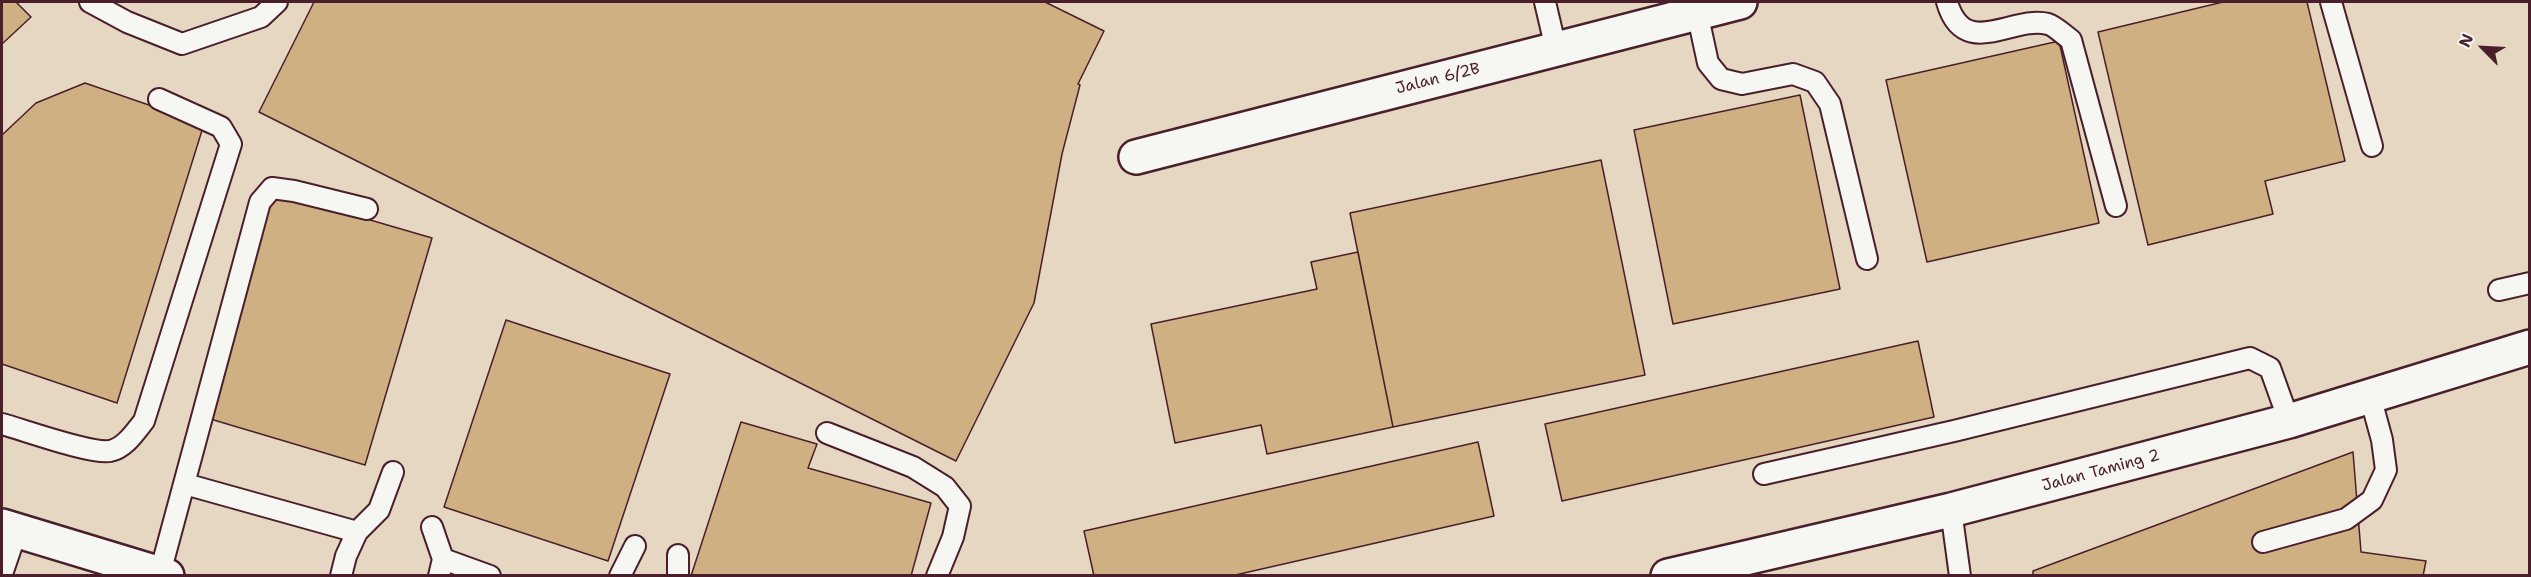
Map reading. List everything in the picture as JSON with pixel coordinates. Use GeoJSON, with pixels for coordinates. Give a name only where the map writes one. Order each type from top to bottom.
{"type":"FeatureCollection","features":[{"type":"Feature","properties":{"kind":"street","name":"Jalan 6/2B"},"geometry":{"type":"LineString","coordinates":[[1136,157],[1740,2]]}},
{"type":"Feature","properties":{"kind":"street","name":"Jalan Taming 2"},"geometry":{"type":"LineString","coordinates":[[1668,576],[1951,510],[2289,421],[2529,347]]}},
{"type":"Feature","properties":{"kind":"street"},"geometry":{"type":"LineString","coordinates":[[9,528],[94,565],[163,574]]}},
{"type":"Feature","properties":{"kind":"lane"},"geometry":{"type":"LineString","coordinates":[[90,2],[127,22],[182,44],[261,17],[277,2]]}},
{"type":"Feature","properties":{"kind":"lane"},"geometry":{"type":"LineString","coordinates":[[1545,2],[1556,49]]}},
{"type":"Feature","properties":{"kind":"lane"},"geometry":{"type":"LineString","coordinates":[[1947,2],[1951,16],[1964,28],[1987,34],[2029,24],[2049,24],[2071,40],[2116,206]]}},
{"type":"Feature","properties":{"kind":"lane"},"geometry":{"type":"LineString","coordinates":[[2331,2],[2372,146]]}},
{"type":"Feature","properties":{"kind":"lane"},"geometry":{"type":"LineString","coordinates":[[1697,12],[1708,63],[1721,79],[1742,84],[1793,74],[1815,82],[1830,105],[1867,259]]}},
{"type":"Feature","properties":{"kind":"lane"},"geometry":{"type":"LineString","coordinates":[[2,424],[88,449],[110,451],[128,441],[144,421],[231,144],[220,127],[159,99]]}},
{"type":"Feature","properties":{"kind":"lane"},"geometry":{"type":"LineString","coordinates":[[163,574],[260,202],[272,188],[294,191],[367,209]]}},
{"type":"Feature","properties":{"kind":"lane"},"geometry":{"type":"LineString","coordinates":[[2499,290],[2529,283]]}},
{"type":"Feature","properties":{"kind":"lane"},"geometry":{"type":"LineString","coordinates":[[1764,474],[1954,431],[2250,358],[2271,368],[2289,421]]}},
{"type":"Feature","properties":{"kind":"lane"},"geometry":{"type":"LineString","coordinates":[[2263,542],[2346,519],[2372,500],[2386,470],[2382,440],[2370,396]]}},
{"type":"Feature","properties":{"kind":"lane"},"geometry":{"type":"LineString","coordinates":[[827,433],[913,467],[945,487],[960,506],[953,537],[937,576]]}},
{"type":"Feature","properties":{"kind":"lane"},"geometry":{"type":"LineString","coordinates":[[340,576],[357,532],[379,510],[393,472]]}},
{"type":"Feature","properties":{"kind":"lane"},"geometry":{"type":"LineString","coordinates":[[185,484],[357,532]]}},
{"type":"Feature","properties":{"kind":"lane"},"geometry":{"type":"LineString","coordinates":[[1951,510],[1960,576]]}},
{"type":"Feature","properties":{"kind":"lane"},"geometry":{"type":"LineString","coordinates":[[432,527],[441,568],[490,576]]}},
{"type":"Feature","properties":{"kind":"lane"},"geometry":{"type":"LineString","coordinates":[[2,574],[9,528]]}},
{"type":"Feature","properties":{"kind":"lane"},"geometry":{"type":"LineString","coordinates":[[620,576],[635,546]]}},
{"type":"Feature","properties":{"kind":"lane"},"geometry":{"type":"LineString","coordinates":[[678,555],[678,576]]}},
{"type":"Feature","properties":{"kind":"shaded area"},"geometry":{"type":"Polygon","coordinates":[[[2,2],[2529,2],[2529,575],[2,575],[2,2]]]}},
{"type":"Feature","properties":{"kind":"building"},"geometry":{"type":"Polygon","coordinates":[[[2,2],[16,2],[31,17],[2,44],[2,2]]]}},
{"type":"Feature","properties":{"kind":"building"},"geometry":{"type":"Polygon","coordinates":[[[314,2],[1045,2],[1104,31],[1078,84],[1080,85],[1062,154],[1034,303],[956,461],[259,112],[314,2]]]}},
{"type":"Feature","properties":{"kind":"building"},"geometry":{"type":"Polygon","coordinates":[[[2223,2],[2307,2],[2345,161],[2265,181],[2273,214],[2148,245],[2098,32],[2223,2]]]}},
{"type":"Feature","properties":{"kind":"building"},"geometry":{"type":"Polygon","coordinates":[[[2059,41],[2099,223],[1927,262],[1886,80],[2059,41]]]}},
{"type":"Feature","properties":{"kind":"building"},"geometry":{"type":"Polygon","coordinates":[[[85,83],[204,124],[117,403],[2,364],[2,135],[36,103],[85,83]]]}},
{"type":"Feature","properties":{"kind":"building"},"geometry":{"type":"Polygon","coordinates":[[[1800,95],[1840,289],[1673,324],[1634,130],[1800,95]]]}},
{"type":"Feature","properties":{"kind":"building"},"geometry":{"type":"Polygon","coordinates":[[[1601,160],[1645,375],[1393,427],[1350,213],[1601,160]]]}},
{"type":"Feature","properties":{"kind":"building"},"geometry":{"type":"Polygon","coordinates":[[[274,192],[432,238],[365,465],[207,418],[274,192]]]}},
{"type":"Feature","properties":{"kind":"building"},"geometry":{"type":"Polygon","coordinates":[[[1358,252],[1393,427],[1267,454],[1261,425],[1175,443],[1151,324],[1317,289],[1311,262],[1358,252]]]}},
{"type":"Feature","properties":{"kind":"building"},"geometry":{"type":"Polygon","coordinates":[[[506,320],[670,374],[608,561],[444,507],[506,320]]]}},
{"type":"Feature","properties":{"kind":"building"},"geometry":{"type":"Polygon","coordinates":[[[1918,341],[1934,417],[1562,501],[1545,424],[1918,341]]]}},
{"type":"Feature","properties":{"kind":"building"},"geometry":{"type":"Polygon","coordinates":[[[741,422],[817,444],[808,468],[931,503],[911,576],[691,576],[741,422]]]}},
{"type":"Feature","properties":{"kind":"building"},"geometry":{"type":"Polygon","coordinates":[[[1478,442],[1494,516],[1231,576],[1094,576],[1084,531],[1478,442]]]}},
{"type":"Feature","properties":{"kind":"building"},"geometry":{"type":"Polygon","coordinates":[[[2353,452],[2361,552],[2426,561],[2423,576],[2033,576],[2033,571],[2353,452]]]}}]}
